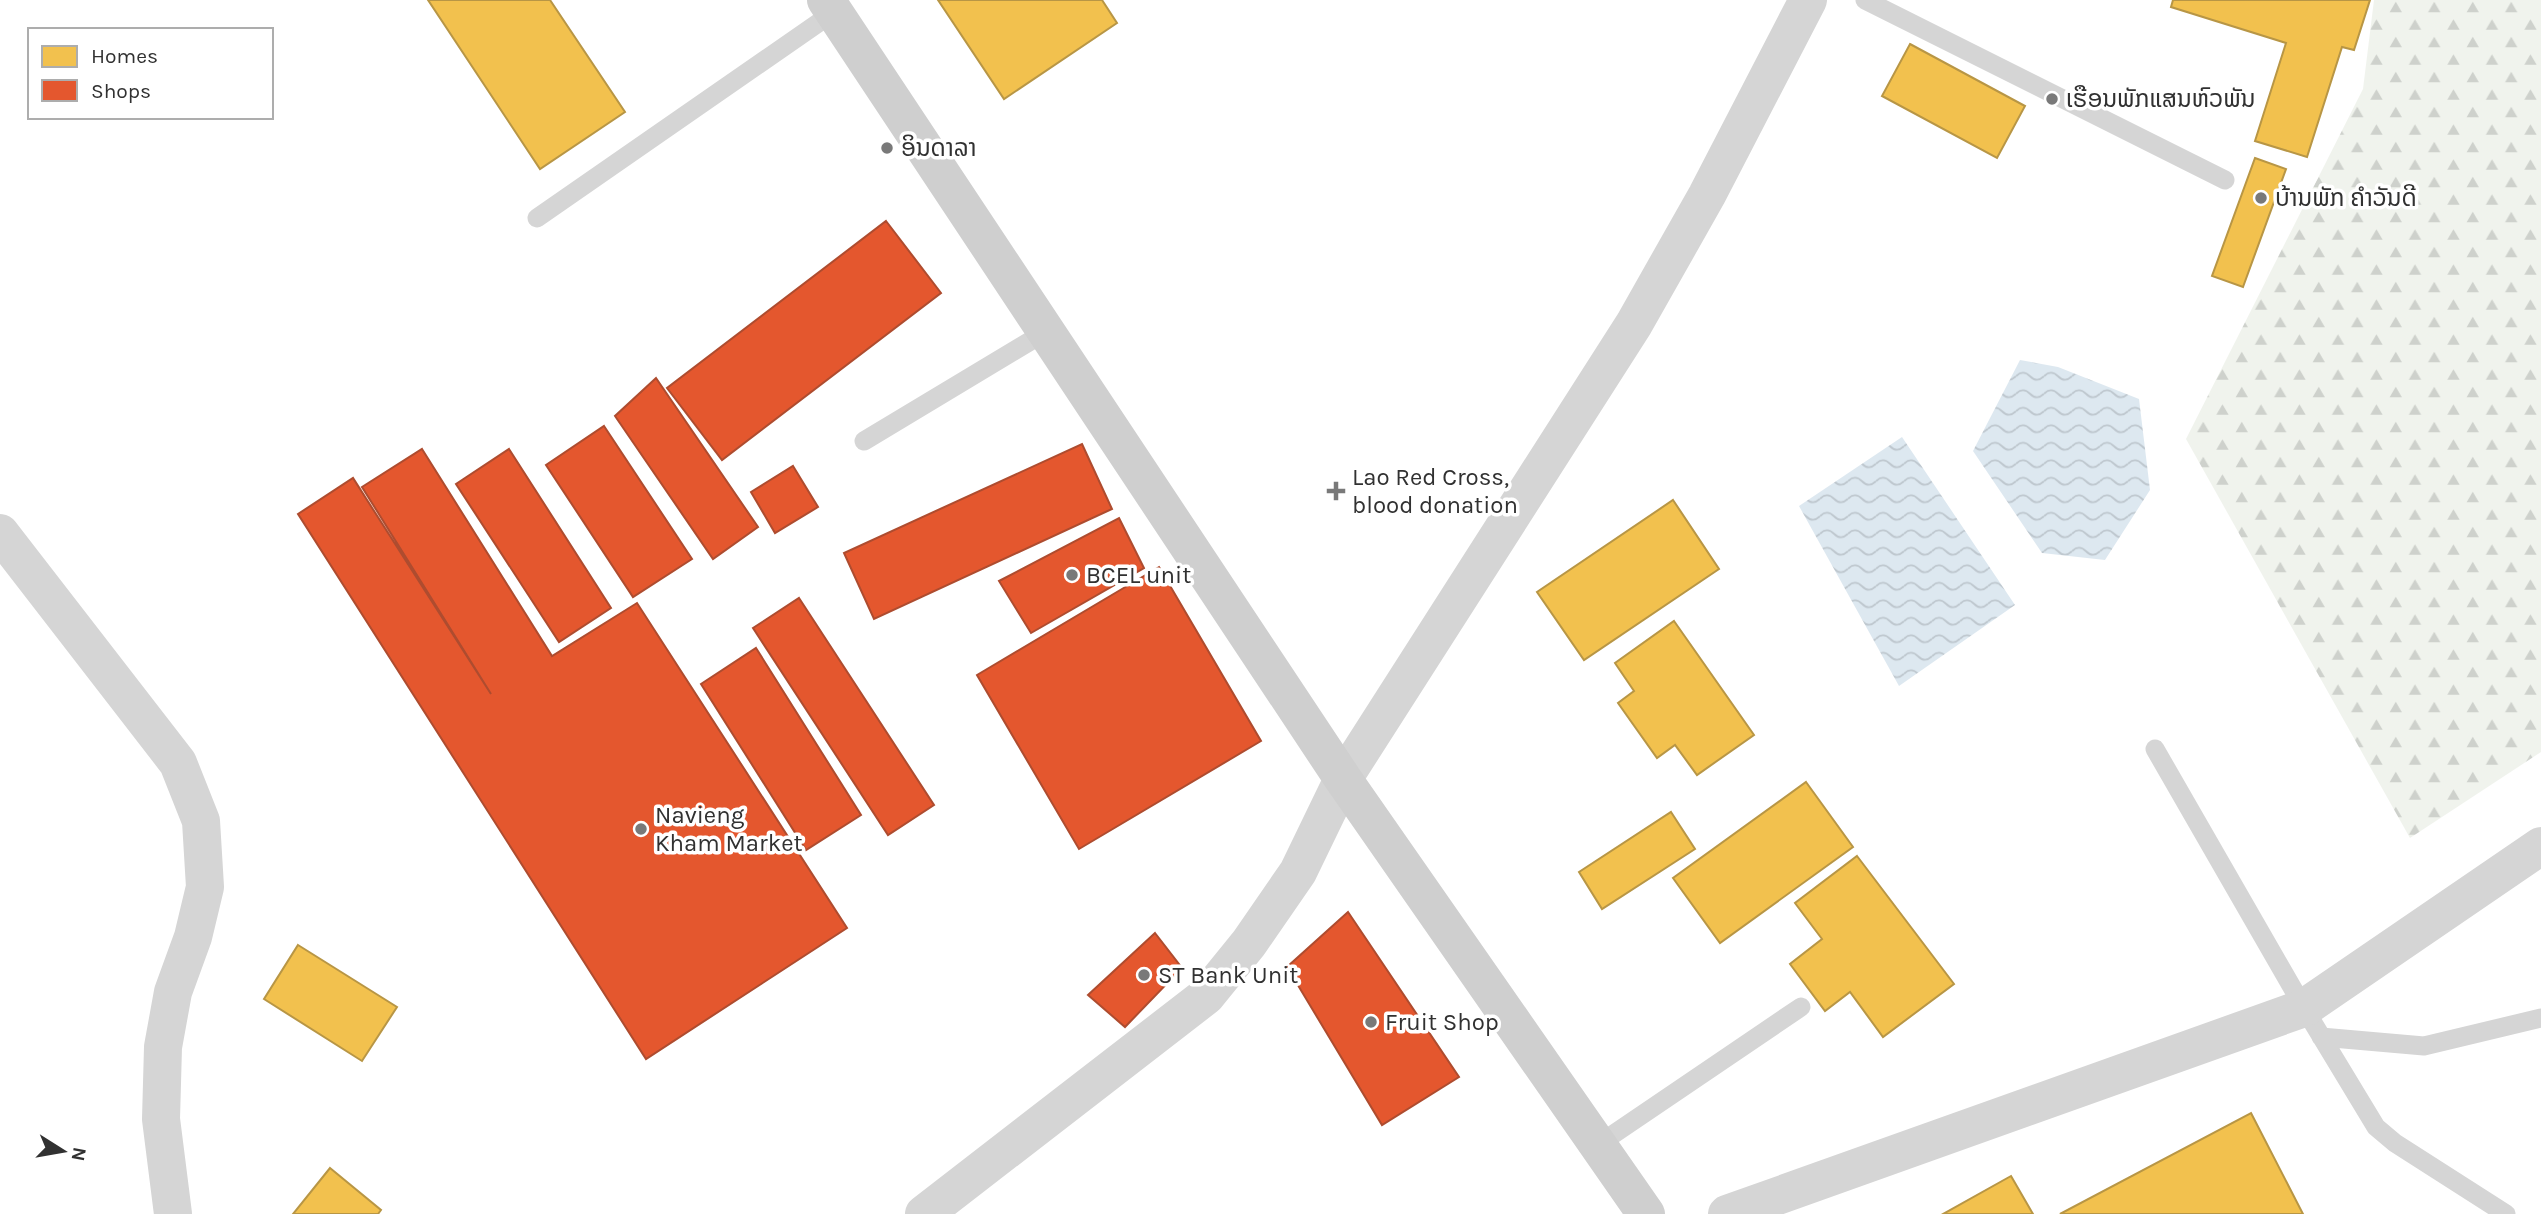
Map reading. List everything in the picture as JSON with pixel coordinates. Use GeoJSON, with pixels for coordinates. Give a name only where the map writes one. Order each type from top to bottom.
{"type":"FeatureCollection","features":[{"type":"Feature","properties":{"kind":"main road"},"geometry":{"type":"LineString","coordinates":[[830,6],[1343,779],[1646,1214]]}},
{"type":"Feature","properties":{"kind":"street"},"geometry":{"type":"LineString","coordinates":[[924,1214],[1206,996],[1249,943],[1298,872],[1343,779],[1634,324],[1707,195],[1808,0]]}},
{"type":"Feature","properties":{"kind":"street"},"geometry":{"type":"LineString","coordinates":[[0,533],[178,764],[201,821],[205,887],[193,937],[173,992],[163,1047],[161,1119],[173,1214]]}},
{"type":"Feature","properties":{"kind":"street"},"geometry":{"type":"LineString","coordinates":[[1727,1214],[2313,1023],[2541,846]]}},
{"type":"Feature","properties":{"kind":"lane"},"geometry":{"type":"LineString","coordinates":[[1865,0],[2225,180]]}},
{"type":"Feature","properties":{"kind":"lane"},"geometry":{"type":"LineString","coordinates":[[537,218],[830,6]]}},
{"type":"Feature","properties":{"kind":"lane"},"geometry":{"type":"LineString","coordinates":[[864,441],[1047,331]]}},
{"type":"Feature","properties":{"kind":"lane"},"geometry":{"type":"LineString","coordinates":[[2155,749],[2376,1127],[2395,1143],[2507,1214]]}},
{"type":"Feature","properties":{"kind":"lane"},"geometry":{"type":"LineString","coordinates":[[1599,1144],[1801,1007]]}},
{"type":"Feature","properties":{"kind":"lane"},"geometry":{"type":"LineString","coordinates":[[2313,1023],[2424,1046],[2541,1018]]}},
{"type":"Feature","properties":{"kind":"green space"},"geometry":{"type":"Polygon","coordinates":[[[2374,0],[2541,0],[2541,752],[2410,838],[2186,439],[2363,89],[2374,0]]]}},
{"type":"Feature","properties":{"kind":"water"},"geometry":{"type":"Polygon","coordinates":[[[2020,360],[2058,367],[2139,399],[2150,490],[2105,560],[2042,553],[1973,451],[2020,360]]]}},
{"type":"Feature","properties":{"kind":"water"},"geometry":{"type":"Polygon","coordinates":[[[1902,437],[2015,605],[1899,686],[1799,506],[1902,437]]]}},
{"type":"Feature","properties":{"kind":"building: Homes"},"geometry":{"type":"Polygon","coordinates":[[[428,0],[550,0],[625,112],[540,169],[428,0]]]}},
{"type":"Feature","properties":{"kind":"building: Homes"},"geometry":{"type":"Polygon","coordinates":[[[938,0],[1102,0],[1117,23],[1004,99],[938,0]]]}},
{"type":"Feature","properties":{"kind":"building: Homes"},"geometry":{"type":"Polygon","coordinates":[[[2173,0],[2370,0],[2354,50],[2342,47],[2307,157],[2255,141],[2286,43],[2171,7],[2173,0]]]}},
{"type":"Feature","properties":{"kind":"building: Homes"},"geometry":{"type":"Polygon","coordinates":[[[1910,44],[2025,106],[1997,158],[1882,96],[1910,44]]]}},
{"type":"Feature","properties":{"kind":"building: Homes"},"geometry":{"type":"Polygon","coordinates":[[[2255,158],[2286,169],[2243,287],[2212,276],[2255,158]]]}},
{"type":"Feature","properties":{"kind":"building: Homes"},"geometry":{"type":"Polygon","coordinates":[[[1673,500],[1719,569],[1584,660],[1537,592],[1673,500]]]}},
{"type":"Feature","properties":{"kind":"building: Homes"},"geometry":{"type":"Polygon","coordinates":[[[1674,621],[1754,735],[1697,775],[1675,745],[1657,758],[1618,703],[1634,691],[1615,663],[1674,621]]]}},
{"type":"Feature","properties":{"kind":"building: Homes"},"geometry":{"type":"Polygon","coordinates":[[[1806,782],[1853,847],[1720,943],[1673,878],[1806,782]]]}},
{"type":"Feature","properties":{"kind":"building: Homes"},"geometry":{"type":"Polygon","coordinates":[[[1671,812],[1695,849],[1602,909],[1579,872],[1671,812]]]}},
{"type":"Feature","properties":{"kind":"building: Homes"},"geometry":{"type":"Polygon","coordinates":[[[1857,856],[1954,984],[1883,1037],[1850,992],[1825,1011],[1790,964],[1822,939],[1795,903],[1857,856]]]}},
{"type":"Feature","properties":{"kind":"building: Homes"},"geometry":{"type":"Polygon","coordinates":[[[298,945],[397,1007],[362,1061],[264,999],[298,945]]]}},
{"type":"Feature","properties":{"kind":"building: Homes"},"geometry":{"type":"Polygon","coordinates":[[[2251,1113],[2303,1214],[2060,1214],[2251,1113]]]}},
{"type":"Feature","properties":{"kind":"building: Homes"},"geometry":{"type":"Polygon","coordinates":[[[330,1168],[381,1210],[378,1214],[293,1214],[330,1168]]]}},
{"type":"Feature","properties":{"kind":"building: Homes"},"geometry":{"type":"Polygon","coordinates":[[[2011,1176],[2033,1214],[1943,1214],[2011,1176]]]}},
{"type":"Feature","properties":{"kind":"building: Shops"},"geometry":{"type":"Polygon","coordinates":[[[886,221],[941,293],[722,460],[667,388],[886,221]]]}},
{"type":"Feature","properties":{"kind":"building: Shops"},"geometry":{"type":"Polygon","coordinates":[[[656,378],[758,527],[713,559],[615,416],[656,378]]]}},
{"type":"Feature","properties":{"kind":"building: Shops"},"geometry":{"type":"Polygon","coordinates":[[[604,426],[692,559],[633,597],[546,465],[604,426]]]}},
{"type":"Feature","properties":{"kind":"building: Shops"},"geometry":{"type":"Polygon","coordinates":[[[1082,444],[1112,509],[874,619],[844,553],[1082,444]]]}},
{"type":"Feature","properties":{"kind":"building: Shops","name":"Navieng Kham Market"},"geometry":{"type":"Polygon","coordinates":[[[422,449],[552,656],[637,603],[847,928],[646,1059],[298,514],[353,478],[491,694],[362,487],[422,449]]]}},
{"type":"Feature","properties":{"kind":"building: Shops"},"geometry":{"type":"Polygon","coordinates":[[[509,449],[611,608],[559,642],[456,484],[509,449]]]}},
{"type":"Feature","properties":{"kind":"building: Shops"},"geometry":{"type":"Polygon","coordinates":[[[793,466],[818,507],[775,533],[751,492],[793,466]]]}},
{"type":"Feature","properties":{"kind":"building: Shops","name":"BCEL unit"},"geometry":{"type":"Polygon","coordinates":[[[1119,518],[1144,568],[1031,633],[999,581],[1119,518]]]}},
{"type":"Feature","properties":{"kind":"building: Shops"},"geometry":{"type":"Polygon","coordinates":[[[1159,567],[1261,741],[1079,849],[977,675],[1159,567]]]}},
{"type":"Feature","properties":{"kind":"building: Shops","name":"Navieng Kham Market"},"geometry":{"type":"Polygon","coordinates":[[[799,598],[934,805],[888,835],[753,628],[799,598]]]}},
{"type":"Feature","properties":{"kind":"building: Shops","name":"Navieng Kham Market"},"geometry":{"type":"Polygon","coordinates":[[[756,648],[861,815],[806,850],[701,684],[756,648]]]}},
{"type":"Feature","properties":{"kind":"building: Shops","name":"Fruit Shop"},"geometry":{"type":"Polygon","coordinates":[[[1348,912],[1459,1077],[1382,1125],[1287,967],[1348,912]]]}},
{"type":"Feature","properties":{"kind":"building: Shops"},"geometry":{"type":"Polygon","coordinates":[[[1155,933],[1182,968],[1125,1027],[1088,995],[1155,933]]]}},
{"type":"Feature","properties":{"kind":"place","name":"ເຮືອນພັກແສນຫົວພັນ"},"geometry":{"type":"Point","coordinates":[2052,99]}},
{"type":"Feature","properties":{"kind":"place","name":"ອິນດາລາ"},"geometry":{"type":"Point","coordinates":[887,148]}},
{"type":"Feature","properties":{"kind":"place","name":"ບ້ານພັກ ຄໍາວັນດີ"},"geometry":{"type":"Point","coordinates":[2261,198]}},
{"type":"Feature","properties":{"kind":"place","name":"Lao Red Cross, blood donation"},"geometry":{"type":"Point","coordinates":[1336,491]}},
{"type":"Feature","properties":{"kind":"place","name":"BCEL unit"},"geometry":{"type":"Point","coordinates":[1072,575]}},
{"type":"Feature","properties":{"kind":"place","name":"Navieng Kham Market"},"geometry":{"type":"Point","coordinates":[641,829]}},
{"type":"Feature","properties":{"kind":"place","name":"ST Bank Unit"},"geometry":{"type":"Point","coordinates":[1144,975]}},
{"type":"Feature","properties":{"kind":"place","name":"Fruit Shop"},"geometry":{"type":"Point","coordinates":[1371,1022]}}]}
